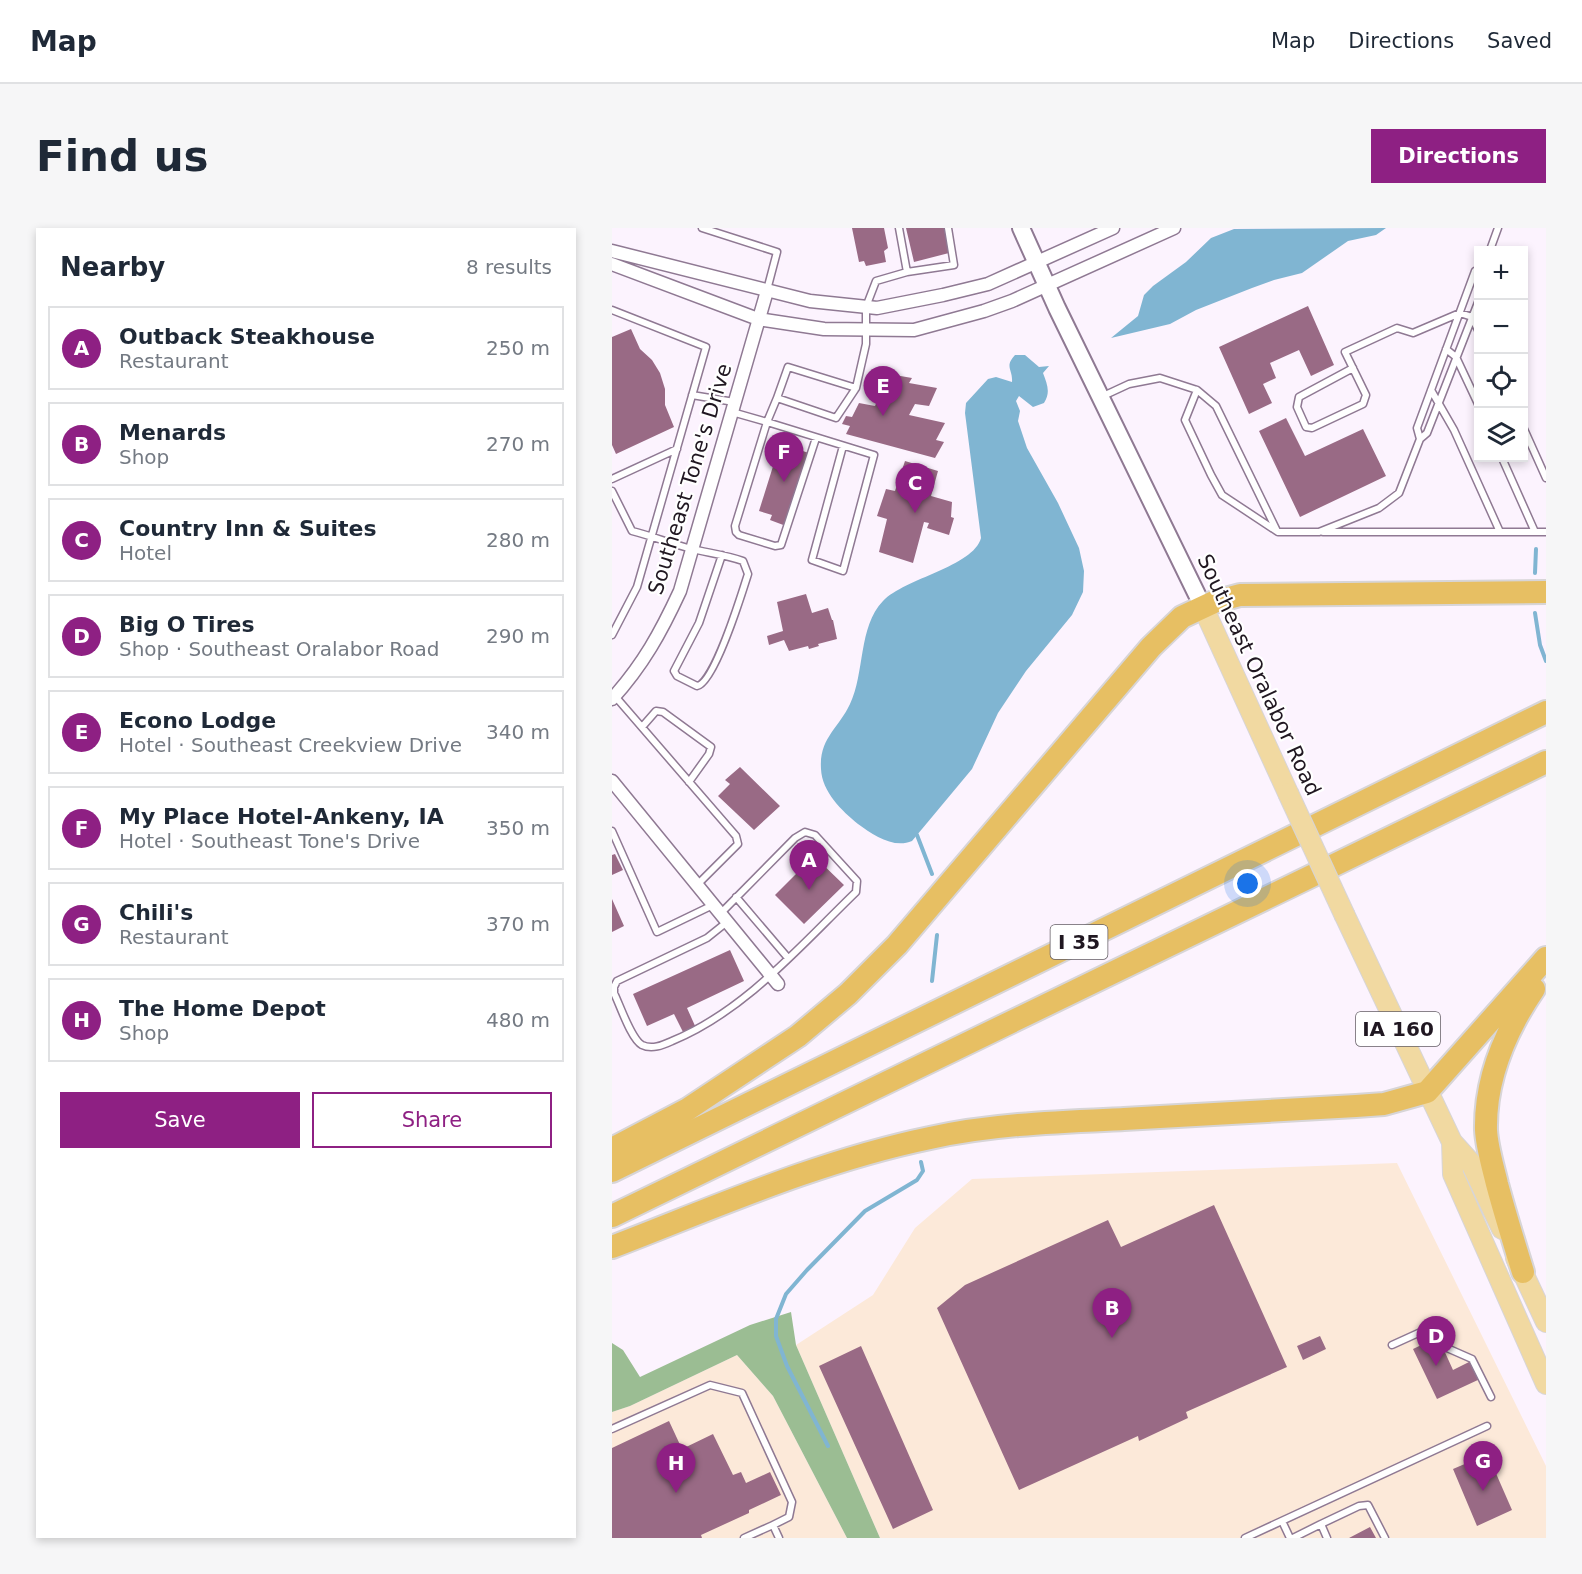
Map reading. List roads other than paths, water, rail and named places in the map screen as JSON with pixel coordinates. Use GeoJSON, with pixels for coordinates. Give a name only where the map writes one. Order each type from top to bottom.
{"type":"FeatureCollection","features":[{"type":"Feature","properties":{"kind":"highway"},"geometry":{"type":"LineString","coordinates":[[612,1149],[688,1109],[798,1036],[848,994],[897,945],[1151,647],[1182,617],[1214,602],[1240,595],[1546,592]]}},
{"type":"Feature","properties":{"kind":"highway","name":"I 35"},"geometry":{"type":"LineString","coordinates":[[612,1171],[844,1059],[1264,849],[1546,712]]}},
{"type":"Feature","properties":{"kind":"highway","name":"I 35"},"geometry":{"type":"LineString","coordinates":[[612,1216],[1546,762]]}},
{"type":"Feature","properties":{"kind":"highway"},"geometry":{"type":"LineString","coordinates":[[612,1248],[781,1181],[836,1162],[931,1138],[996,1127],[1060,1122],[1384,1104],[1427,1092],[1546,958]]}},
{"type":"Feature","properties":{"kind":"highway"},"geometry":{"type":"LineString","coordinates":[[1523,1272],[1492,1164],[1486,1131],[1494,1072],[1508,1033],[1519,1010],[1546,972]]}},
{"type":"Feature","properties":{"kind":"main road","name":"Southeast Oralabor Road"},"geometry":{"type":"LineString","coordinates":[[1021,228],[1100,397],[1203,607],[1427,1092],[1452,1142],[1471,1163],[1546,1322]]}},
{"type":"Feature","properties":{"kind":"main road","name":"Southeast Oralabor Road"},"geometry":{"type":"LineString","coordinates":[[1452,1142],[1454,1174],[1546,1384]]}},
{"type":"Feature","properties":{"kind":"street"},"geometry":{"type":"LineString","coordinates":[[612,251],[810,301],[877,308],[988,284],[1113,228]]}},
{"type":"Feature","properties":{"kind":"street"},"geometry":{"type":"LineString","coordinates":[[612,264],[758,319],[824,329],[914,330],[984,311],[1174,228]]}},
{"type":"Feature","properties":{"kind":"street","name":"Southeast Tone's Drive"},"geometry":{"type":"LineString","coordinates":[[613,695],[644,661],[680,591],[767,291]]}},
{"type":"Feature","properties":{"kind":"street"},"geometry":{"type":"LineString","coordinates":[[612,781],[774,979]]}},
{"type":"Feature","properties":{"kind":"lane"},"geometry":{"type":"LineString","coordinates":[[702,228],[777,252],[767,291]]}},
{"type":"Feature","properties":{"kind":"lane"},"geometry":{"type":"LineString","coordinates":[[899,228],[908,272]]}},
{"type":"Feature","properties":{"kind":"lane"},"geometry":{"type":"LineString","coordinates":[[777,398],[836,418],[856,388],[868,329],[866,307],[876,281],[908,272],[954,265],[948,228]]}},
{"type":"Feature","properties":{"kind":"lane"},"geometry":{"type":"LineString","coordinates":[[1491,246],[1498,228]]}},
{"type":"Feature","properties":{"kind":"lane"},"geometry":{"type":"LineString","coordinates":[[1420,439],[1417,428],[1474,274]]}},
{"type":"Feature","properties":{"kind":"lane"},"geometry":{"type":"LineString","coordinates":[[612,310],[706,347],[637,587],[612,635]]}},
{"type":"Feature","properties":{"kind":"lane"},"geometry":{"type":"LineString","coordinates":[[1319,532],[1379,507],[1399,493],[1420,439],[1427,434],[1474,312]]}},
{"type":"Feature","properties":{"kind":"lane"},"geometry":{"type":"LineString","coordinates":[[1353,368],[1299,397],[1297,407],[1306,427],[1312,428],[1363,404],[1366,395],[1353,368],[1345,352],[1397,328],[1413,333],[1460,313],[1472,317],[1474,321]]}},
{"type":"Feature","properties":{"kind":"lane"},"geometry":{"type":"LineString","coordinates":[[1446,349],[1456,357],[1474,395]]}},
{"type":"Feature","properties":{"kind":"lane"},"geometry":{"type":"LineString","coordinates":[[816,438],[782,545],[775,546],[739,535],[735,526],[767,422],[788,367],[856,388]]}},
{"type":"Feature","properties":{"kind":"lane"},"geometry":{"type":"LineString","coordinates":[[1100,397],[1129,384],[1160,378],[1197,390],[1216,406],[1278,532]]}},
{"type":"Feature","properties":{"kind":"lane"},"geometry":{"type":"LineString","coordinates":[[1197,390],[1185,420],[1210,475],[1222,495],[1278,532],[1546,532]]}},
{"type":"Feature","properties":{"kind":"lane"},"geometry":{"type":"LineString","coordinates":[[1431,390],[1454,430],[1500,532]]}},
{"type":"Feature","properties":{"kind":"lane"},"geometry":{"type":"LineString","coordinates":[[693,395],[733,407],[767,422],[874,455],[843,571],[812,560],[843,446]]}},
{"type":"Feature","properties":{"kind":"lane"},"geometry":{"type":"LineString","coordinates":[[1528,438],[1546,478]]}},
{"type":"Feature","properties":{"kind":"lane"},"geometry":{"type":"LineString","coordinates":[[612,479],[677,449]]}},
{"type":"Feature","properties":{"kind":"lane"},"geometry":{"type":"LineString","coordinates":[[1504,462],[1536,532]]}},
{"type":"Feature","properties":{"kind":"lane"},"geometry":{"type":"LineString","coordinates":[[612,491],[632,531],[692,549],[722,555],[743,561],[748,574],[721,651],[704,683],[697,686],[677,676],[674,671],[699,623],[722,555]]}},
{"type":"Feature","properties":{"kind":"lane"},"geometry":{"type":"LineString","coordinates":[[613,695],[736,836],[738,844],[697,885]]}},
{"type":"Feature","properties":{"kind":"lane"},"geometry":{"type":"LineString","coordinates":[[642,726],[657,711],[663,712],[711,747],[709,754],[689,782]]}},
{"type":"Feature","properties":{"kind":"lane"},"geometry":{"type":"LineString","coordinates":[[612,831],[657,932],[720,913]]}},
{"type":"Feature","properties":{"kind":"lane"},"geometry":{"type":"LineString","coordinates":[[805,832],[815,835],[857,882],[856,892],[788,958],[774,979],[697,1031],[657,1047],[643,1046],[636,1040],[614,993],[617,981],[707,938],[720,913],[736,897],[795,838],[805,832]]}},
{"type":"Feature","properties":{"kind":"lane"},"geometry":{"type":"LineString","coordinates":[[736,897],[788,958]]}},
{"type":"Feature","properties":{"kind":"lane"},"geometry":{"type":"LineString","coordinates":[[1392,1345],[1436,1325],[1448,1348],[1472,1359],[1491,1397]]}},
{"type":"Feature","properties":{"kind":"lane"},"geometry":{"type":"LineString","coordinates":[[612,1429],[710,1385],[742,1393],[792,1502],[789,1517],[744,1538]]}},
{"type":"Feature","properties":{"kind":"lane"},"geometry":{"type":"LineString","coordinates":[[1245,1538],[1254,1536],[1486,1426]]}},
{"type":"Feature","properties":{"kind":"lane"},"geometry":{"type":"LineString","coordinates":[[1282,1521],[1292,1538],[1359,1506],[1368,1505],[1384,1538]]}},
{"type":"Feature","properties":{"kind":"lane"},"geometry":{"type":"LineString","coordinates":[[1321,1524],[1327,1538]]}},
{"type":"Feature","properties":{"kind":"lane"},"geometry":{"type":"LineString","coordinates":[[773,1525],[779,1538]]}},
{"type":"Feature","properties":{"kind":"water"},"geometry":{"type":"Polygon","coordinates":[[[1386,228],[1376,235],[1348,241],[1302,273],[1252,288],[1196,310],[1170,324],[1111,338],[1138,316],[1144,295],[1153,286],[1186,262],[1211,238],[1234,229],[1386,228]]]}},
{"type":"Feature","properties":{"kind":"water"},"geometry":{"type":"Polygon","coordinates":[[[1015,355],[1025,355],[1039,367],[1049,366],[1043,373],[1048,392],[1044,403],[1033,407],[1019,396],[1016,401],[1020,411],[1018,421],[1027,448],[1058,503],[1079,548],[1084,571],[1083,592],[1072,615],[1026,671],[998,713],[972,769],[912,841],[891,842],[858,824],[834,800],[822,777],[823,749],[846,712],[855,692],[869,624],[883,601],[906,586],[965,557],[975,548],[981,538],[965,413],[966,403],[988,379],[996,377],[1012,382],[1009,365],[1015,355]]]}},
{"type":"Feature","properties":{"kind":"waterway"},"geometry":{"type":"LineString","coordinates":[[1535,573],[1536,549]]}},
{"type":"Feature","properties":{"kind":"waterway"},"geometry":{"type":"LineString","coordinates":[[1535,613],[1540,645],[1546,661]]}},
{"type":"Feature","properties":{"kind":"waterway"},"geometry":{"type":"LineString","coordinates":[[917,835],[932,874]]}},
{"type":"Feature","properties":{"kind":"waterway"},"geometry":{"type":"LineString","coordinates":[[932,981],[937,935]]}},
{"type":"Feature","properties":{"kind":"waterway"},"geometry":{"type":"LineString","coordinates":[[828,1446],[787,1366],[776,1336],[776,1319],[786,1294],[807,1270],[865,1211],[917,1180],[923,1171],[921,1162]]}},
{"type":"Feature","properties":{"kind":"place","name":"Econo Lodge"},"geometry":{"type":"Point","coordinates":[883,416]}},
{"type":"Feature","properties":{"kind":"place","name":"My Place Hotel-Ankeny, IA"},"geometry":{"type":"Point","coordinates":[784,482]}},
{"type":"Feature","properties":{"kind":"place","name":"Country Inn & Suites"},"geometry":{"type":"Point","coordinates":[915,513]}},
{"type":"Feature","properties":{"kind":"place","name":"Outback Steakhouse"},"geometry":{"type":"Point","coordinates":[809,890]}},
{"type":"Feature","properties":{"kind":"place","name":"Menards"},"geometry":{"type":"Point","coordinates":[1112,1338]}},
{"type":"Feature","properties":{"kind":"place","name":"Big O Tires"},"geometry":{"type":"Point","coordinates":[1436,1366]}},
{"type":"Feature","properties":{"kind":"place","name":"Chili's"},"geometry":{"type":"Point","coordinates":[1483,1491]}},
{"type":"Feature","properties":{"kind":"place","name":"The Home Depot"},"geometry":{"type":"Point","coordinates":[676,1493]}}]}
